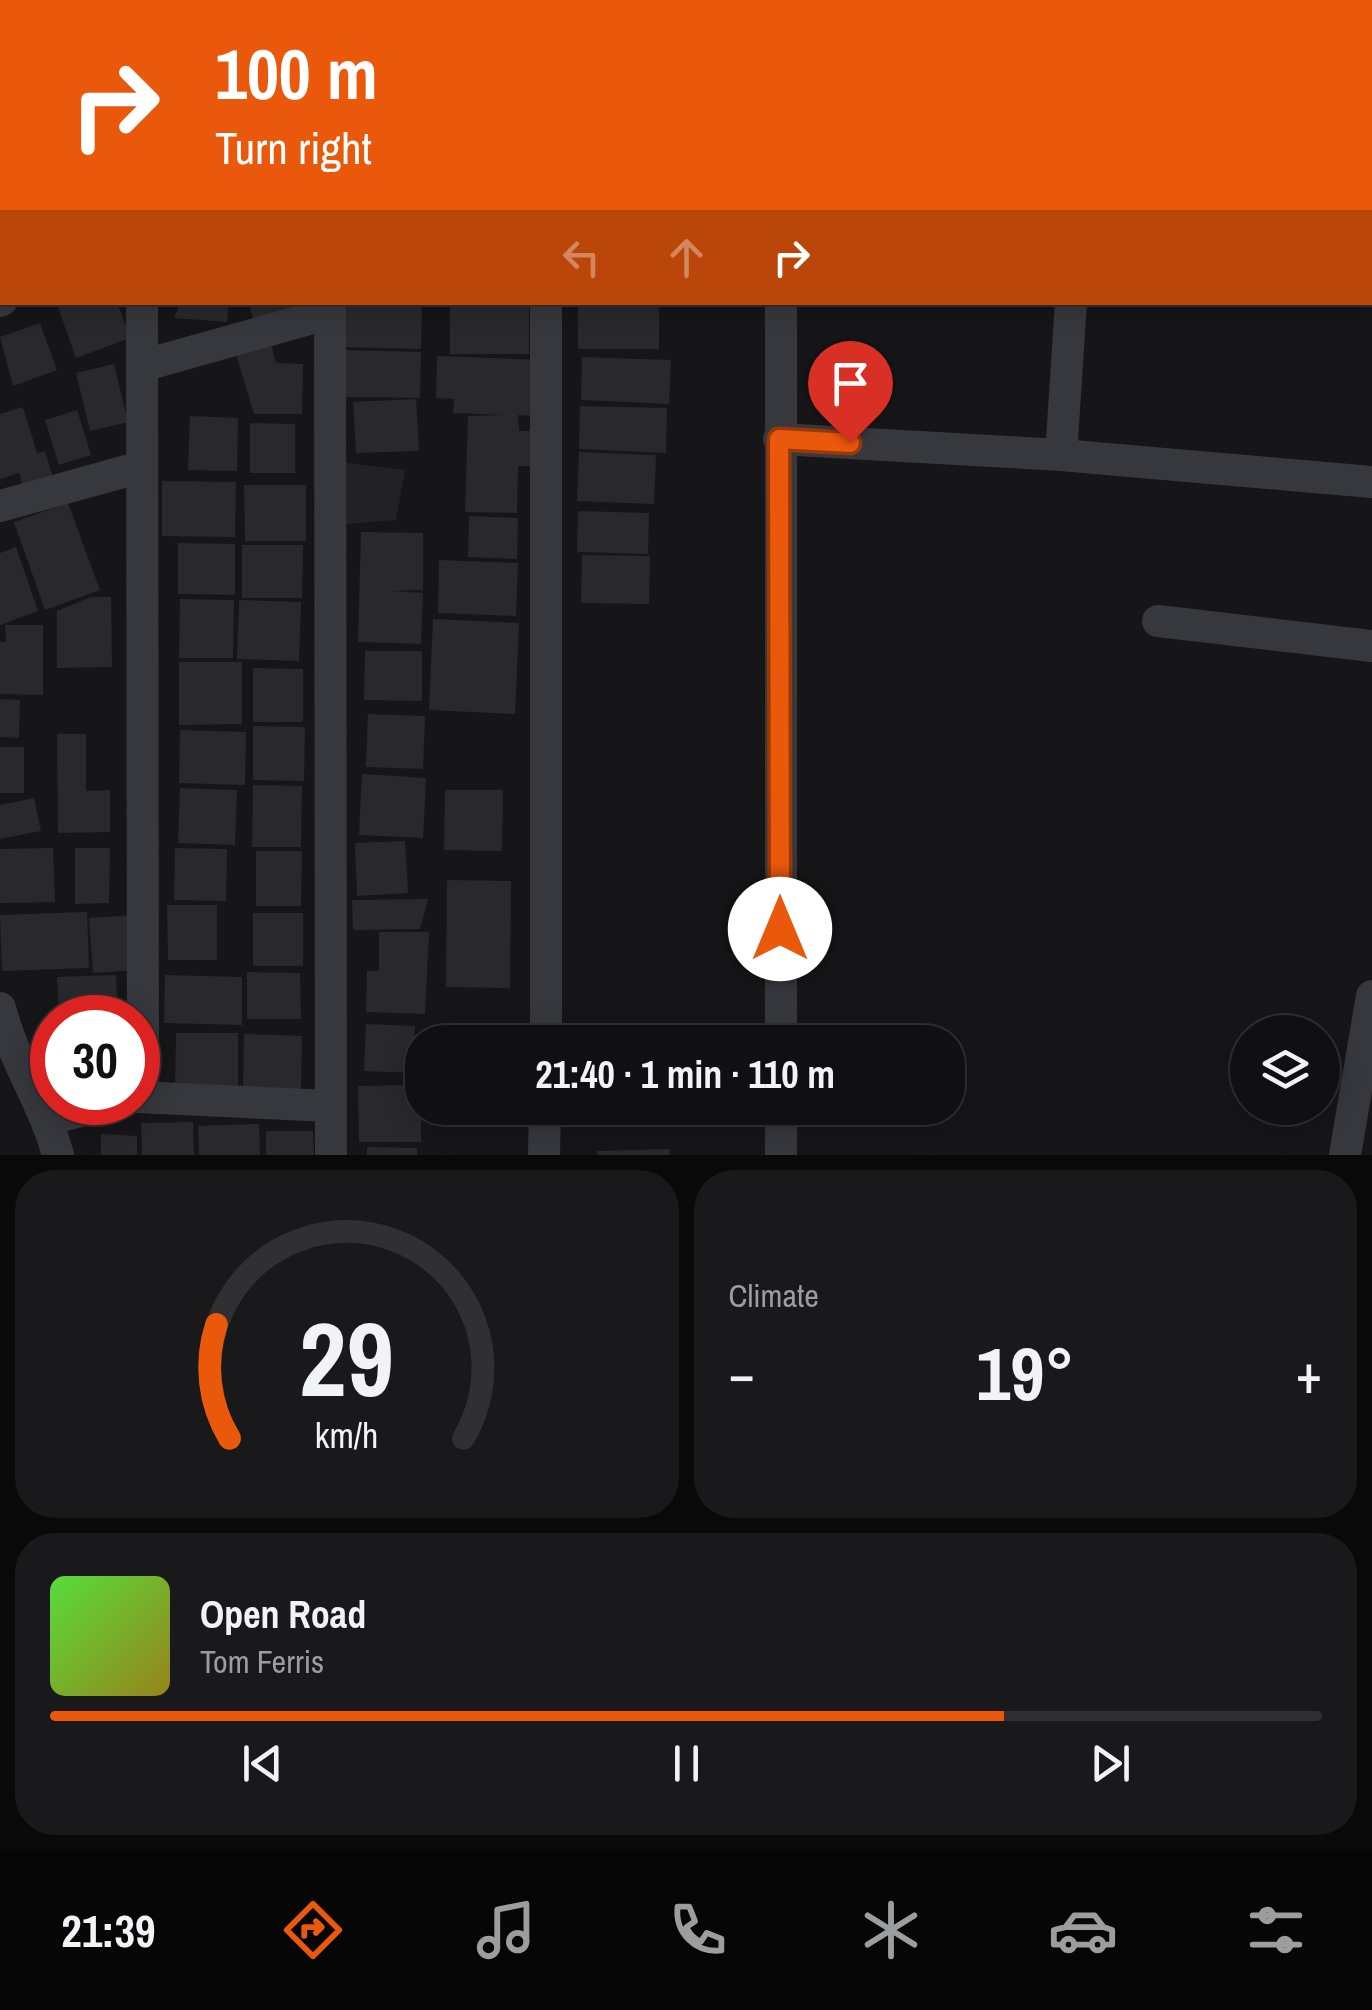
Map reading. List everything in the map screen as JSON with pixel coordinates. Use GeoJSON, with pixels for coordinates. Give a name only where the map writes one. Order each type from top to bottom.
{"type":"FeatureCollection","features":[{"type":"Feature","properties":{"kind":"street"},"geometry":{"type":"LineString","coordinates":[[134,995],[145,365],[142,305]]}},
{"type":"Feature","properties":{"kind":"street"},"geometry":{"type":"LineString","coordinates":[[546,305],[546,1025]]}},
{"type":"Feature","properties":{"kind":"street"},"geometry":{"type":"LineString","coordinates":[[781,305],[781,1025]]}},
{"type":"Feature","properties":{"kind":"street"},"geometry":{"type":"LineString","coordinates":[[1061,454],[1071,305]]}},
{"type":"Feature","properties":{"kind":"street"},"geometry":{"type":"LineString","coordinates":[[145,365],[330,308],[331,1155]]}},
{"type":"Feature","properties":{"kind":"street"},"geometry":{"type":"LineString","coordinates":[[779,439],[1061,454],[1372,482]]}},
{"type":"Feature","properties":{"kind":"street"},"geometry":{"type":"LineString","coordinates":[[0,506],[142,467]]}},
{"type":"Feature","properties":{"kind":"street"},"geometry":{"type":"LineString","coordinates":[[1158,621],[1372,646]]}},
{"type":"Feature","properties":{"kind":"street"},"geometry":{"type":"LineString","coordinates":[[1345,1155],[1372,996]]}},
{"type":"Feature","properties":{"kind":"street"},"geometry":{"type":"LineString","coordinates":[[0,1008],[30,1089]]}},
{"type":"Feature","properties":{"kind":"street"},"geometry":{"type":"LineString","coordinates":[[160,1100],[330,1106]]}},
{"type":"Feature","properties":{"kind":"street"},"geometry":{"type":"LineString","coordinates":[[50,1125],[58,1155]]}},
{"type":"Feature","properties":{"kind":"street"},"geometry":{"type":"LineString","coordinates":[[544,1155],[545,1125]]}},
{"type":"Feature","properties":{"kind":"street"},"geometry":{"type":"LineString","coordinates":[[781,1125],[781,1155]]}},
{"type":"Feature","properties":{"kind":"shaded area"},"geometry":{"type":"Polygon","coordinates":[[[339,462],[405,470],[396,520],[336,525],[339,462]]]}},
{"type":"Feature","properties":{"kind":"building"},"geometry":{"type":"Polygon","coordinates":[[[118,305],[130,338],[76,358],[58,307],[118,305]]]}},
{"type":"Feature","properties":{"kind":"building"},"geometry":{"type":"Polygon","coordinates":[[[180,305],[229,305],[227,322],[174,318],[180,305]]]}},
{"type":"Feature","properties":{"kind":"building"},"geometry":{"type":"Polygon","coordinates":[[[250,305],[307,305],[307,307],[253,320],[250,305]]]}},
{"type":"Feature","properties":{"kind":"building"},"geometry":{"type":"Polygon","coordinates":[[[341,305],[422,305],[421,349],[341,347],[341,305]]]}},
{"type":"Feature","properties":{"kind":"building"},"geometry":{"type":"Polygon","coordinates":[[[450,305],[529,305],[529,354],[450,354],[450,305]]]}},
{"type":"Feature","properties":{"kind":"building"},"geometry":{"type":"Polygon","coordinates":[[[578,305],[659,305],[659,349],[578,349],[578,305]]]}},
{"type":"Feature","properties":{"kind":"building"},"geometry":{"type":"Polygon","coordinates":[[[40,323],[57,370],[13,386],[0,337],[40,323]]]}},
{"type":"Feature","properties":{"kind":"building"},"geometry":{"type":"Polygon","coordinates":[[[271,344],[276,363],[303,364],[302,414],[254,414],[236,354],[271,344]]]}},
{"type":"Feature","properties":{"kind":"building"},"geometry":{"type":"Polygon","coordinates":[[[342,350],[421,352],[420,398],[341,397],[342,350]]]}},
{"type":"Feature","properties":{"kind":"building"},"geometry":{"type":"Polygon","coordinates":[[[437,356],[539,360],[537,416],[518,415],[519,431],[535,431],[535,466],[518,466],[517,513],[465,512],[468,416],[504,415],[453,413],[454,399],[436,398],[437,356]]]}},
{"type":"Feature","properties":{"kind":"building"},"geometry":{"type":"Polygon","coordinates":[[[582,357],[671,360],[669,404],[581,400],[582,357]]]}},
{"type":"Feature","properties":{"kind":"building"},"geometry":{"type":"Polygon","coordinates":[[[114,364],[128,422],[90,431],[76,373],[114,364]]]}},
{"type":"Feature","properties":{"kind":"building"},"geometry":{"type":"Polygon","coordinates":[[[416,399],[419,451],[356,453],[353,402],[416,399]]]}},
{"type":"Feature","properties":{"kind":"building"},"geometry":{"type":"Polygon","coordinates":[[[580,406],[667,408],[666,453],[579,449],[580,406]]]}},
{"type":"Feature","properties":{"kind":"building"},"geometry":{"type":"Polygon","coordinates":[[[23,407],[37,453],[45,451],[55,484],[25,493],[19,473],[0,479],[0,414],[23,407]]]}},
{"type":"Feature","properties":{"kind":"building"},"geometry":{"type":"Polygon","coordinates":[[[77,410],[91,455],[59,465],[45,420],[77,410]]]}},
{"type":"Feature","properties":{"kind":"building"},"geometry":{"type":"Polygon","coordinates":[[[190,416],[238,418],[237,471],[188,470],[190,416]]]}},
{"type":"Feature","properties":{"kind":"building"},"geometry":{"type":"Polygon","coordinates":[[[250,423],[295,424],[295,473],[250,473],[250,423]]]}},
{"type":"Feature","properties":{"kind":"building"},"geometry":{"type":"Polygon","coordinates":[[[579,452],[656,455],[654,504],[577,501],[579,452]]]}},
{"type":"Feature","properties":{"kind":"building"},"geometry":{"type":"Polygon","coordinates":[[[162,481],[236,482],[235,537],[162,536],[162,481]]]}},
{"type":"Feature","properties":{"kind":"building"},"geometry":{"type":"Polygon","coordinates":[[[244,485],[306,485],[306,541],[245,541],[244,485]]]}},
{"type":"Feature","properties":{"kind":"building"},"geometry":{"type":"Polygon","coordinates":[[[68,503],[100,590],[45,610],[14,522],[68,503]]]}},
{"type":"Feature","properties":{"kind":"building"},"geometry":{"type":"Polygon","coordinates":[[[578,511],[649,513],[648,554],[577,552],[578,511]]]}},
{"type":"Feature","properties":{"kind":"building"},"geometry":{"type":"Polygon","coordinates":[[[469,516],[518,518],[517,559],[468,557],[469,516]]]}},
{"type":"Feature","properties":{"kind":"building"},"geometry":{"type":"Polygon","coordinates":[[[361,532],[423,533],[423,590],[390,591],[423,593],[421,644],[358,642],[361,532]]]}},
{"type":"Feature","properties":{"kind":"building"},"geometry":{"type":"Polygon","coordinates":[[[178,543],[235,544],[235,595],[178,594],[178,543]]]}},
{"type":"Feature","properties":{"kind":"building"},"geometry":{"type":"Polygon","coordinates":[[[242,545],[303,545],[302,598],[242,598],[242,545]]]}},
{"type":"Feature","properties":{"kind":"building"},"geometry":{"type":"Polygon","coordinates":[[[16,547],[38,611],[0,625],[0,553],[16,547]]]}},
{"type":"Feature","properties":{"kind":"building"},"geometry":{"type":"Polygon","coordinates":[[[582,555],[650,556],[649,604],[581,603],[582,555]]]}},
{"type":"Feature","properties":{"kind":"building"},"geometry":{"type":"Polygon","coordinates":[[[439,560],[518,563],[516,616],[438,613],[439,560]]]}},
{"type":"Feature","properties":{"kind":"building"},"geometry":{"type":"Polygon","coordinates":[[[91,597],[111,597],[112,667],[57,668],[57,611],[91,597]]]}},
{"type":"Feature","properties":{"kind":"building"},"geometry":{"type":"Polygon","coordinates":[[[180,599],[234,600],[233,658],[179,658],[180,599]]]}},
{"type":"Feature","properties":{"kind":"building"},"geometry":{"type":"Polygon","coordinates":[[[239,600],[301,602],[299,661],[237,659],[239,600]]]}},
{"type":"Feature","properties":{"kind":"building"},"geometry":{"type":"Polygon","coordinates":[[[433,619],[519,623],[515,714],[429,710],[433,619]]]}},
{"type":"Feature","properties":{"kind":"building"},"geometry":{"type":"Polygon","coordinates":[[[5,625],[43,625],[43,695],[0,694],[0,642],[6,642],[5,625]]]}},
{"type":"Feature","properties":{"kind":"building"},"geometry":{"type":"Polygon","coordinates":[[[365,651],[422,651],[422,701],[364,700],[365,651]]]}},
{"type":"Feature","properties":{"kind":"building"},"geometry":{"type":"Polygon","coordinates":[[[179,662],[242,662],[242,724],[179,725],[179,662]]]}},
{"type":"Feature","properties":{"kind":"building"},"geometry":{"type":"Polygon","coordinates":[[[253,668],[303,669],[303,722],[253,722],[253,668]]]}},
{"type":"Feature","properties":{"kind":"building"},"geometry":{"type":"Polygon","coordinates":[[[0,699],[20,700],[19,738],[0,737],[0,699]]]}},
{"type":"Feature","properties":{"kind":"building"},"geometry":{"type":"Polygon","coordinates":[[[368,714],[425,716],[423,769],[366,767],[368,714]]]}},
{"type":"Feature","properties":{"kind":"building"},"geometry":{"type":"Polygon","coordinates":[[[253,726],[305,727],[304,781],[253,780],[253,726]]]}},
{"type":"Feature","properties":{"kind":"building"},"geometry":{"type":"Polygon","coordinates":[[[180,730],[246,732],[245,785],[179,783],[180,730]]]}},
{"type":"Feature","properties":{"kind":"building"},"geometry":{"type":"Polygon","coordinates":[[[57,734],[86,734],[86,791],[110,790],[110,832],[58,833],[57,734]]]}},
{"type":"Feature","properties":{"kind":"building"},"geometry":{"type":"Polygon","coordinates":[[[0,747],[24,747],[24,793],[0,793],[0,747]]]}},
{"type":"Feature","properties":{"kind":"building"},"geometry":{"type":"Polygon","coordinates":[[[362,774],[426,778],[423,838],[359,835],[362,774]]]}},
{"type":"Feature","properties":{"kind":"building"},"geometry":{"type":"Polygon","coordinates":[[[253,785],[302,786],[301,847],[252,847],[253,785]]]}},
{"type":"Feature","properties":{"kind":"building"},"geometry":{"type":"Polygon","coordinates":[[[180,788],[237,790],[235,845],[178,843],[180,788]]]}},
{"type":"Feature","properties":{"kind":"building"},"geometry":{"type":"Polygon","coordinates":[[[445,790],[503,790],[502,851],[444,850],[445,790]]]}},
{"type":"Feature","properties":{"kind":"building"},"geometry":{"type":"Polygon","coordinates":[[[34,798],[41,831],[0,839],[0,805],[34,798]]]}},
{"type":"Feature","properties":{"kind":"building"},"geometry":{"type":"Polygon","coordinates":[[[405,841],[408,893],[357,896],[355,843],[405,841]]]}},
{"type":"Feature","properties":{"kind":"building"},"geometry":{"type":"Polygon","coordinates":[[[53,848],[55,902],[0,903],[0,849],[53,848]]]}},
{"type":"Feature","properties":{"kind":"building"},"geometry":{"type":"Polygon","coordinates":[[[75,848],[110,848],[109,903],[75,904],[75,848]]]}},
{"type":"Feature","properties":{"kind":"building"},"geometry":{"type":"Polygon","coordinates":[[[175,848],[227,849],[226,901],[174,900],[175,848]]]}},
{"type":"Feature","properties":{"kind":"building"},"geometry":{"type":"Polygon","coordinates":[[[256,851],[302,851],[301,906],[256,906],[256,851]]]}},
{"type":"Feature","properties":{"kind":"building"},"geometry":{"type":"Polygon","coordinates":[[[447,880],[511,881],[510,988],[446,987],[447,880]]]}},
{"type":"Feature","properties":{"kind":"building"},"geometry":{"type":"Polygon","coordinates":[[[428,899],[420,929],[353,930],[352,900],[428,899]]]}},
{"type":"Feature","properties":{"kind":"building"},"geometry":{"type":"Polygon","coordinates":[[[167,905],[217,905],[217,960],[168,960],[167,905]]]}},
{"type":"Feature","properties":{"kind":"building"},"geometry":{"type":"Polygon","coordinates":[[[87,912],[89,968],[2,971],[0,915],[87,912]]]}},
{"type":"Feature","properties":{"kind":"building"},"geometry":{"type":"Polygon","coordinates":[[[253,913],[303,913],[303,966],[253,966],[253,913]]]}},
{"type":"Feature","properties":{"kind":"building"},"geometry":{"type":"Polygon","coordinates":[[[135,915],[139,970],[93,973],[89,918],[135,915]]]}},
{"type":"Feature","properties":{"kind":"building"},"geometry":{"type":"Polygon","coordinates":[[[379,932],[429,932],[425,1014],[366,1012],[367,971],[379,971],[379,932]]]}},
{"type":"Feature","properties":{"kind":"building"},"geometry":{"type":"Polygon","coordinates":[[[247,972],[300,973],[301,1019],[247,1019],[247,972]]]}},
{"type":"Feature","properties":{"kind":"building"},"geometry":{"type":"Polygon","coordinates":[[[116,975],[117,995],[58,995],[57,977],[116,975]]]}},
{"type":"Feature","properties":{"kind":"building"},"geometry":{"type":"Polygon","coordinates":[[[165,975],[242,977],[242,1025],[164,1023],[165,975]]]}},
{"type":"Feature","properties":{"kind":"building"},"geometry":{"type":"Polygon","coordinates":[[[366,1024],[405,1026],[405,1073],[364,1071],[366,1024]]]}},
{"type":"Feature","properties":{"kind":"building"},"geometry":{"type":"Polygon","coordinates":[[[176,1033],[238,1033],[238,1090],[175,1090],[176,1033]]]}},
{"type":"Feature","properties":{"kind":"building"},"geometry":{"type":"Polygon","coordinates":[[[244,1034],[302,1036],[301,1091],[243,1090],[244,1034]]]}},
{"type":"Feature","properties":{"kind":"building"},"geometry":{"type":"Polygon","coordinates":[[[405,1085],[405,1125],[421,1125],[421,1142],[359,1142],[358,1086],[405,1085]]]}},
{"type":"Feature","properties":{"kind":"building"},"geometry":{"type":"Polygon","coordinates":[[[193,1122],[194,1155],[142,1155],[141,1125],[193,1122]]]}},
{"type":"Feature","properties":{"kind":"building"},"geometry":{"type":"Polygon","coordinates":[[[259,1124],[260,1155],[199,1155],[198,1126],[259,1124]]]}},
{"type":"Feature","properties":{"kind":"building"},"geometry":{"type":"Polygon","coordinates":[[[266,1131],[313,1131],[314,1155],[266,1155],[266,1131]]]}},
{"type":"Feature","properties":{"kind":"building"},"geometry":{"type":"Polygon","coordinates":[[[101,1134],[137,1136],[137,1155],[101,1155],[101,1134]]]}},
{"type":"Feature","properties":{"kind":"building"},"geometry":{"type":"Polygon","coordinates":[[[367,1147],[417,1148],[417,1155],[367,1155],[367,1147]]]}},
{"type":"Feature","properties":{"kind":"building"},"geometry":{"type":"Polygon","coordinates":[[[670,1149],[670,1155],[597,1155],[597,1151],[670,1149]]]}},
{"type":"Feature","properties":{"kind":"route"},"geometry":{"type":"LineString","coordinates":[[780,929],[779,439],[850,443]]}}]}
